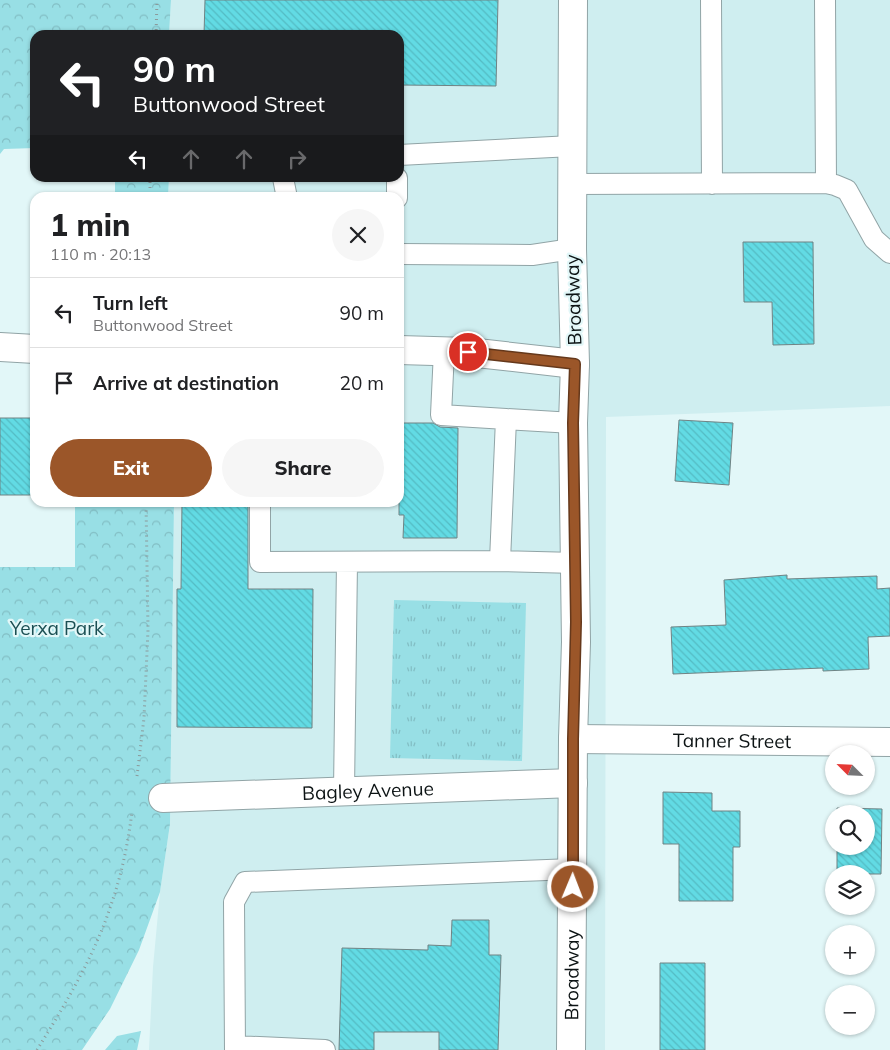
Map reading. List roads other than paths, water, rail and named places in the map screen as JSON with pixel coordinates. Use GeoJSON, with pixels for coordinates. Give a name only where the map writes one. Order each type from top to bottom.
{"type":"FeatureCollection","features":[{"type":"Feature","properties":{"kind":"main road","name":"Broadway"},"geometry":{"type":"LineString","coordinates":[[572,0],[572,249],[575,364],[573,423],[576,563],[573,739],[572,1050]]}},
{"type":"Feature","properties":{"kind":"main road"},"geometry":{"type":"LineString","coordinates":[[0,347],[30,349]]}},
{"type":"Feature","properties":{"kind":"main road"},"geometry":{"type":"LineString","coordinates":[[404,350],[444,351],[575,364]]}},
{"type":"Feature","properties":{"kind":"main road","name":"Tanner Street"},"geometry":{"type":"LineString","coordinates":[[573,739],[890,742]]}},
{"type":"Feature","properties":{"kind":"main road","name":"Bagley Avenue"},"geometry":{"type":"LineString","coordinates":[[163,798],[573,783]]}},
{"type":"Feature","properties":{"kind":"lane"},"geometry":{"type":"LineString","coordinates":[[710,0],[712,184]]}},
{"type":"Feature","properties":{"kind":"lane"},"geometry":{"type":"LineString","coordinates":[[825,0],[826,183]]}},
{"type":"Feature","properties":{"kind":"lane"},"geometry":{"type":"LineString","coordinates":[[404,154],[572,146]]}},
{"type":"Feature","properties":{"kind":"lane"},"geometry":{"type":"LineString","coordinates":[[572,184],[835,184],[847,190],[874,238],[890,253]]}},
{"type":"Feature","properties":{"kind":"lane"},"geometry":{"type":"LineString","coordinates":[[404,254],[532,255],[572,249]]}},
{"type":"Feature","properties":{"kind":"lane"},"geometry":{"type":"LineString","coordinates":[[444,351],[441,415],[573,423]]}},
{"type":"Feature","properties":{"kind":"lane"},"geometry":{"type":"LineString","coordinates":[[500,561],[506,419]]}},
{"type":"Feature","properties":{"kind":"lane"},"geometry":{"type":"LineString","coordinates":[[260,507],[260,562],[500,561],[576,563]]}},
{"type":"Feature","properties":{"kind":"lane"},"geometry":{"type":"LineString","coordinates":[[344,791],[347,562]]}},
{"type":"Feature","properties":{"kind":"lane"},"geometry":{"type":"LineString","coordinates":[[325,1050],[235,1048],[234,902],[245,882],[573,869]]}},
{"type":"Feature","properties":{"kind":"park label","name":"Yerxa Park"},"geometry":{"type":"Point","coordinates":[57,628]}}]}
